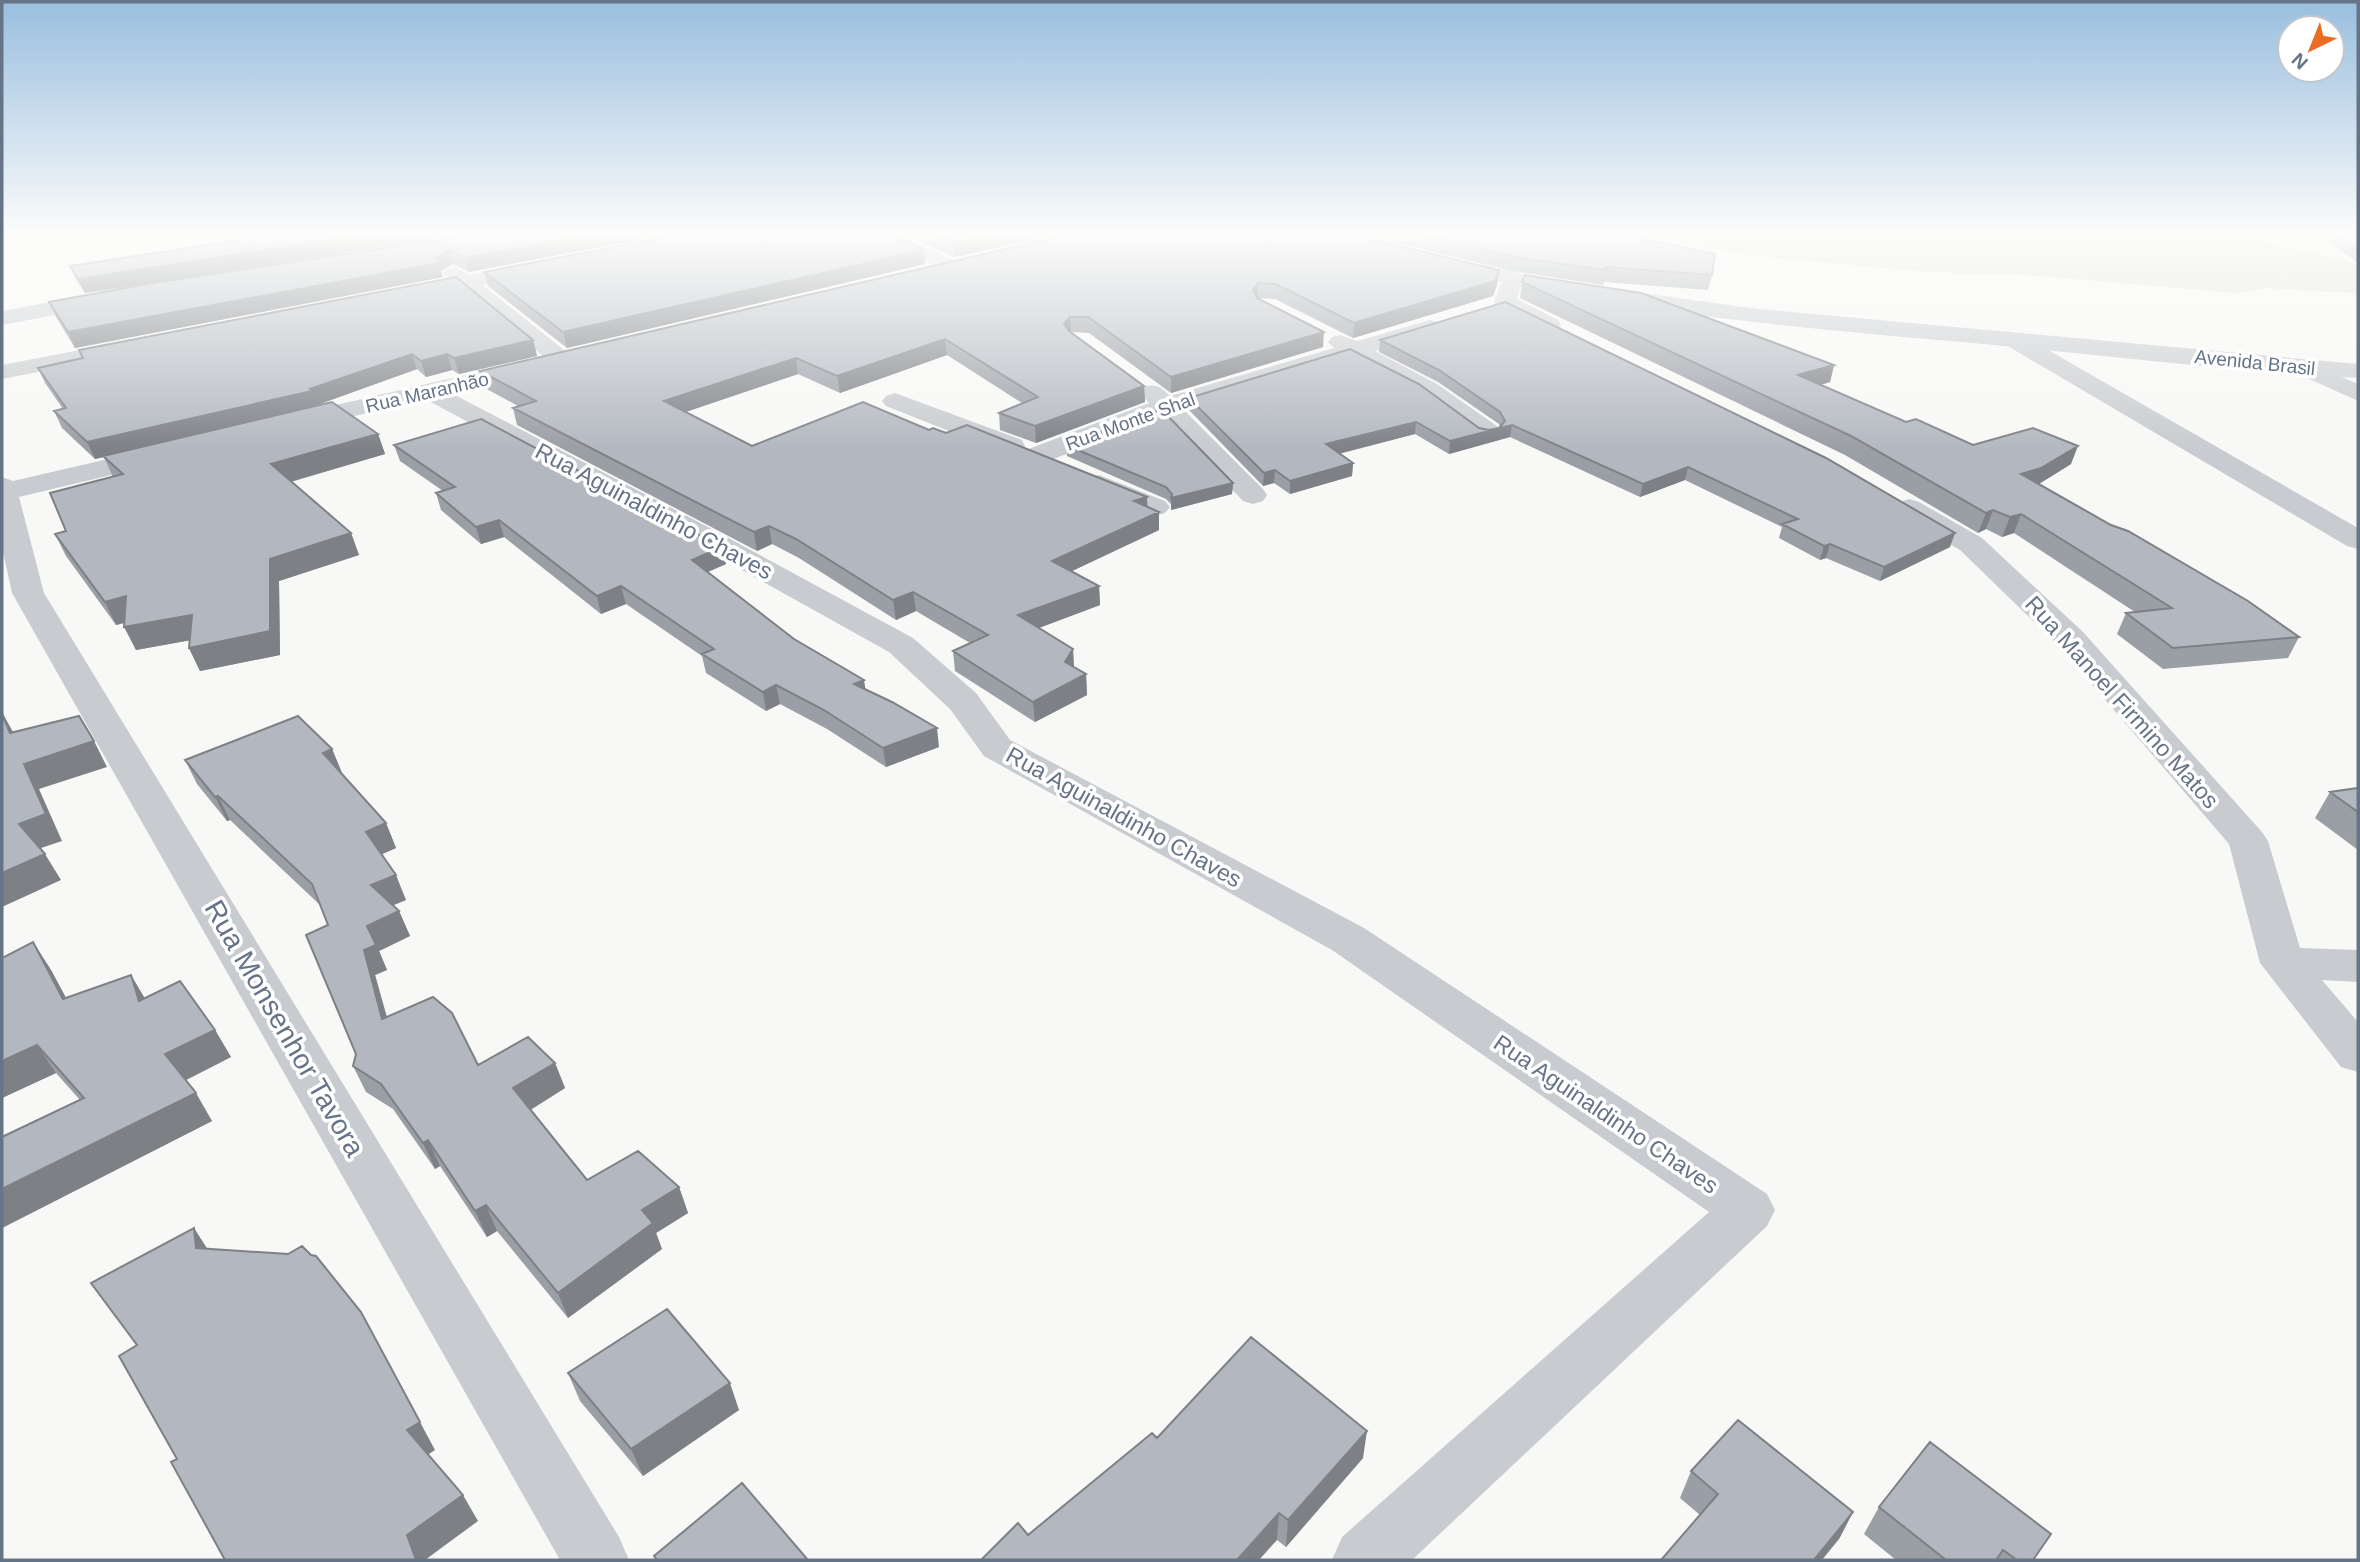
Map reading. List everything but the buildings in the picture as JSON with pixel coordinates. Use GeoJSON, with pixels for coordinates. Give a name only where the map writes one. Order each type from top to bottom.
{"type":"FeatureCollection","features":[{"type":"Feature","properties":{"kind":"street"},"geometry":{"type":"LineString","coordinates":[[2,318],[66,306]]}},
{"type":"Feature","properties":{"kind":"street"},"geometry":{"type":"LineString","coordinates":[[495,306],[561,359]]}},
{"type":"Feature","properties":{"kind":"street"},"geometry":{"type":"LineString","coordinates":[[1516,306],[1579,340]]}},
{"type":"Feature","properties":{"kind":"street","name":"Avenida Brasil"},"geometry":{"type":"LineString","coordinates":[[1681,306],[2358,371]]}},
{"type":"Feature","properties":{"kind":"street","name":"Rua Monte Shal"},"geometry":{"type":"LineString","coordinates":[[1036,456],[1168,405],[1352,348],[1451,321]]}},
{"type":"Feature","properties":{"kind":"street"},"geometry":{"type":"LineString","coordinates":[[1315,330],[1427,389],[1488,432]]}},
{"type":"Feature","properties":{"kind":"street"},"geometry":{"type":"LineString","coordinates":[[2014,340],[2358,540]]}},
{"type":"Feature","properties":{"kind":"street"},"geometry":{"type":"LineString","coordinates":[[2,372],[152,343]]}},
{"type":"Feature","properties":{"kind":"street","name":"Rua Maranhão"},"geometry":{"type":"LineString","coordinates":[[269,429],[588,353]]}},
{"type":"Feature","properties":{"kind":"street"},"geometry":{"type":"LineString","coordinates":[[2305,368],[2358,394]]}},
{"type":"Feature","properties":{"kind":"street"},"geometry":{"type":"LineString","coordinates":[[1133,380],[1168,405],[1253,495]]}},
{"type":"Feature","properties":{"kind":"street","name":"Rua Aguinaldinho Chaves"},"geometry":{"type":"LineString","coordinates":[[428,391],[901,645],[963,702],[997,748],[1348,939],[1748,1210],[1365,1560]]}},
{"type":"Feature","properties":{"kind":"street"},"geometry":{"type":"LineString","coordinates":[[895,401],[1036,456],[1155,507]]}},
{"type":"Feature","properties":{"kind":"street"},"geometry":{"type":"LineString","coordinates":[[3,490],[177,451]]}},
{"type":"Feature","properties":{"kind":"street","name":"Rua Monsenhor Tavora"},"geometry":{"type":"LineString","coordinates":[[3,490],[15,597],[596,1560]]}},
{"type":"Feature","properties":{"kind":"street","name":"Rua Manoel Firmino Matos"},"geometry":{"type":"LineString","coordinates":[[1880,490],[1971,544],[2071,639],[2248,841],[2282,963],[2358,1054]]}},
{"type":"Feature","properties":{"kind":"street"},"geometry":{"type":"LineString","coordinates":[[2282,963],[2358,966]]}}]}
